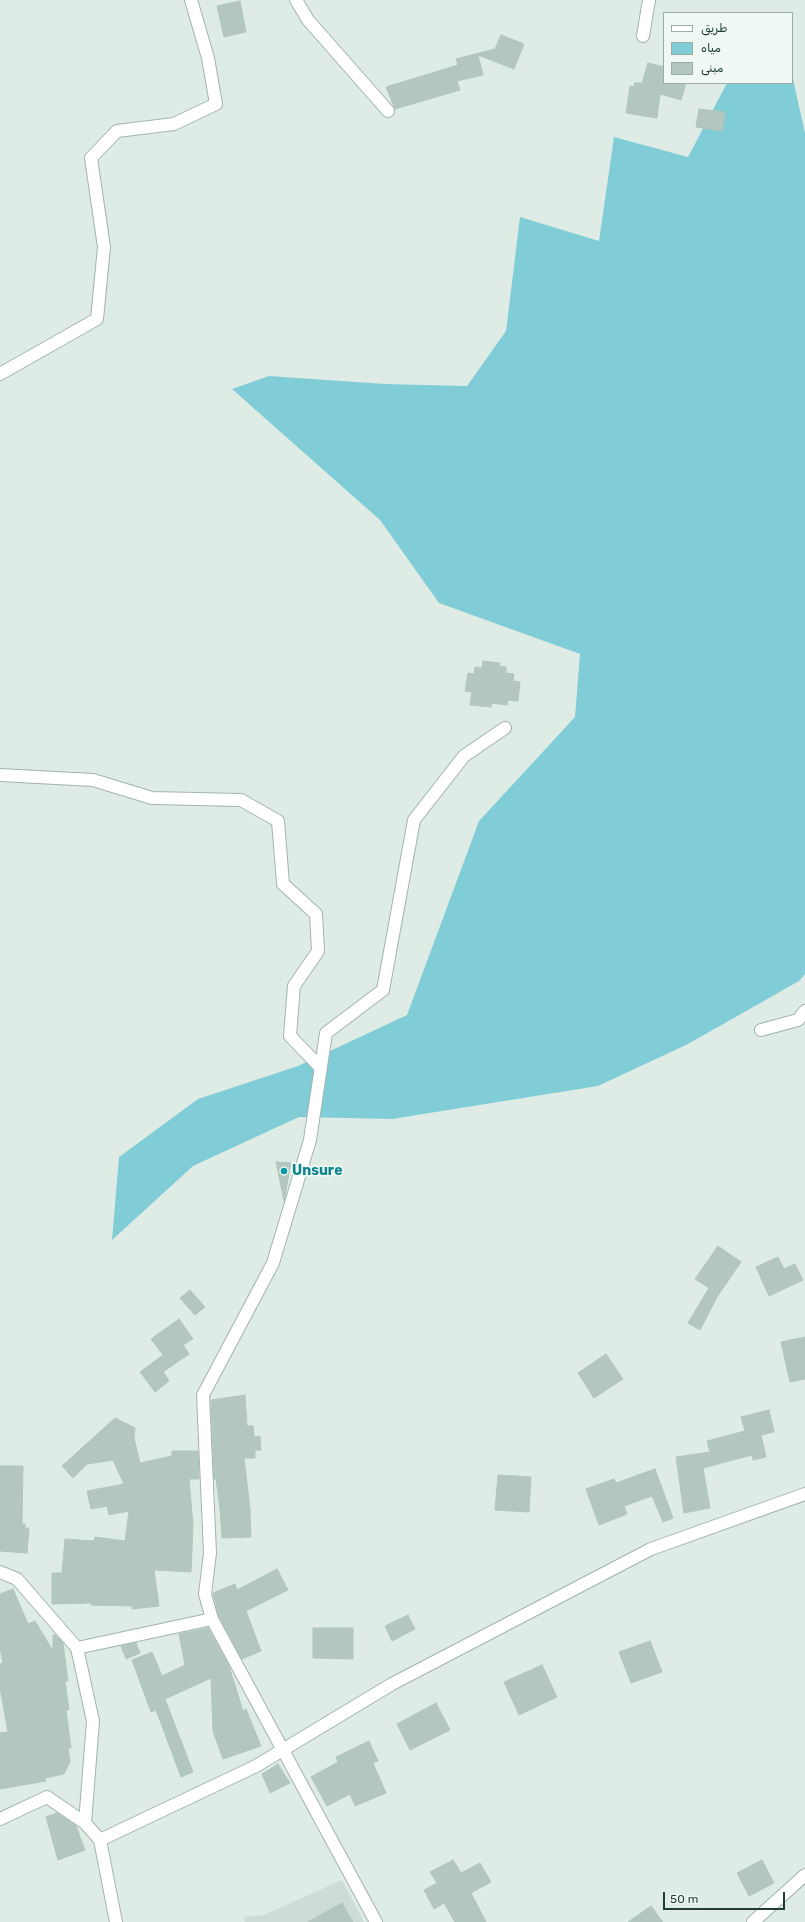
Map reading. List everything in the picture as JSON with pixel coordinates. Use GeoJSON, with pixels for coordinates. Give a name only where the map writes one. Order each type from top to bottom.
{"type":"FeatureCollection","features":[{"type":"Feature","properties":{"kind":"street"},"geometry":{"type":"LineString","coordinates":[[0,374],[97,319],[104,247],[90,158],[117,131],[174,124],[216,104],[208,58],[191,0]]}},
{"type":"Feature","properties":{"kind":"street"},"geometry":{"type":"LineString","coordinates":[[296,0],[308,20],[388,111]]}},
{"type":"Feature","properties":{"kind":"street"},"geometry":{"type":"LineString","coordinates":[[643,36],[649,0]]}},
{"type":"Feature","properties":{"kind":"street"},"geometry":{"type":"LineString","coordinates":[[376,1922],[212,1619],[205,1594],[210,1553],[203,1395],[273,1263],[310,1140],[326,1033],[383,990],[414,820],[464,756],[505,728]]}},
{"type":"Feature","properties":{"kind":"street"},"geometry":{"type":"LineString","coordinates":[[0,775],[93,780],[152,798],[240,800],[278,821],[283,884],[316,914],[318,951],[294,986],[290,1036],[320,1067]]}},
{"type":"Feature","properties":{"kind":"street"},"geometry":{"type":"LineString","coordinates":[[761,1030],[798,1020],[805,1011]]}},
{"type":"Feature","properties":{"kind":"street"},"geometry":{"type":"LineString","coordinates":[[100,1840],[256,1766],[283,1748],[392,1684],[651,1549],[805,1494]]}},
{"type":"Feature","properties":{"kind":"street"},"geometry":{"type":"LineString","coordinates":[[0,1572],[18,1579],[77,1648],[93,1721],[85,1823]]}},
{"type":"Feature","properties":{"kind":"street"},"geometry":{"type":"LineString","coordinates":[[77,1648],[212,1619]]}},
{"type":"Feature","properties":{"kind":"street"},"geometry":{"type":"LineString","coordinates":[[0,1819],[47,1797],[85,1823],[100,1840],[116,1922]]}},
{"type":"Feature","properties":{"kind":"street"},"geometry":{"type":"LineString","coordinates":[[753,1922],[805,1875]]}},
{"type":"Feature","properties":{"kind":"shaded area"},"geometry":{"type":"Polygon","coordinates":[[[342,1880],[364,1922],[245,1922],[243,1917],[264,1915],[342,1880]]]}},
{"type":"Feature","properties":{"kind":"water"},"geometry":{"type":"Polygon","coordinates":[[[793,79],[805,133],[805,974],[799,981],[688,1044],[598,1086],[392,1119],[299,1117],[193,1166],[112,1240],[119,1157],[198,1099],[298,1066],[407,1015],[479,821],[575,717],[580,654],[439,603],[380,520],[232,389],[269,376],[385,384],[467,386],[506,331],[520,217],[599,241],[614,137],[688,157],[726,84],[793,84],[793,79]]]}},
{"type":"Feature","properties":{"kind":"building"},"geometry":{"type":"Polygon","coordinates":[[[240,1],[246,32],[224,37],[217,6],[240,1]]]}},
{"type":"Feature","properties":{"kind":"building"},"geometry":{"type":"Polygon","coordinates":[[[501,35],[524,44],[514,69],[478,55],[483,75],[457,81],[460,90],[395,109],[386,87],[458,65],[456,59],[495,49],[501,35]]]}},
{"type":"Feature","properties":{"kind":"building"},"geometry":{"type":"Polygon","coordinates":[[[648,63],[663,67],[663,84],[686,84],[681,100],[660,94],[657,118],[626,113],[630,86],[635,87],[634,83],[642,83],[648,63]]]}},
{"type":"Feature","properties":{"kind":"building"},"geometry":{"type":"Polygon","coordinates":[[[699,109],[725,112],[722,131],[696,127],[699,109]]]}},
{"type":"Feature","properties":{"kind":"building"},"geometry":{"type":"Polygon","coordinates":[[[483,661],[500,663],[499,666],[506,667],[506,673],[514,674],[513,681],[520,682],[518,701],[508,700],[507,705],[492,703],[491,707],[470,705],[472,692],[465,691],[468,673],[474,674],[475,667],[482,668],[483,661]]]}},
{"type":"Feature","properties":{"kind":"building","name":"Unsure"},"geometry":{"type":"Polygon","coordinates":[[[276,1162],[291,1163],[284,1201],[276,1162]]]}},
{"type":"Feature","properties":{"kind":"building"},"geometry":{"type":"Polygon","coordinates":[[[718,1246],[741,1262],[717,1297],[700,1330],[688,1323],[709,1288],[695,1279],[718,1246]]]}},
{"type":"Feature","properties":{"kind":"building"},"geometry":{"type":"Polygon","coordinates":[[[778,1257],[784,1269],[795,1264],[803,1280],[769,1296],[756,1267],[778,1257]]]}},
{"type":"Feature","properties":{"kind":"building"},"geometry":{"type":"Polygon","coordinates":[[[190,1290],[205,1307],[195,1315],[180,1298],[190,1290]]]}},
{"type":"Feature","properties":{"kind":"building"},"geometry":{"type":"Polygon","coordinates":[[[179,1319],[193,1339],[183,1345],[189,1354],[163,1372],[169,1381],[155,1392],[140,1372],[163,1355],[151,1339],[179,1319]]]}},
{"type":"Feature","properties":{"kind":"building"},"geometry":{"type":"Polygon","coordinates":[[[805,1337],[805,1379],[790,1382],[781,1342],[805,1337]]]}},
{"type":"Feature","properties":{"kind":"building"},"geometry":{"type":"Polygon","coordinates":[[[606,1354],[623,1379],[594,1398],[578,1373],[606,1354]]]}},
{"type":"Feature","properties":{"kind":"building"},"geometry":{"type":"Polygon","coordinates":[[[245,1395],[247,1426],[253,1426],[254,1437],[260,1436],[261,1450],[255,1450],[255,1458],[244,1458],[250,1509],[251,1537],[222,1538],[216,1479],[214,1479],[211,1400],[245,1395]]]}},
{"type":"Feature","properties":{"kind":"building"},"geometry":{"type":"Polygon","coordinates":[[[769,1410],[774,1432],[761,1435],[766,1457],[753,1460],[752,1455],[703,1468],[710,1508],[684,1513],[676,1457],[710,1452],[707,1441],[745,1431],[741,1417],[769,1410]]]}},
{"type":"Feature","properties":{"kind":"building"},"geometry":{"type":"Polygon","coordinates":[[[115,1418],[135,1428],[134,1438],[140,1463],[172,1456],[172,1451],[198,1451],[199,1479],[189,1479],[193,1525],[191,1572],[154,1570],[159,1606],[132,1609],[132,1606],[91,1605],[91,1603],[52,1604],[52,1573],[62,1573],[65,1539],[94,1541],[95,1537],[125,1541],[129,1511],[109,1515],[107,1506],[91,1509],[87,1491],[124,1484],[113,1460],[87,1464],[73,1478],[62,1466],[115,1418]]]}},
{"type":"Feature","properties":{"kind":"building"},"geometry":{"type":"Polygon","coordinates":[[[0,1466],[23,1466],[22,1524],[25,1524],[25,1528],[29,1528],[27,1553],[0,1551],[0,1466]]]}},
{"type":"Feature","properties":{"kind":"building"},"geometry":{"type":"Polygon","coordinates":[[[655,1469],[673,1518],[663,1522],[652,1496],[624,1506],[627,1514],[599,1525],[586,1489],[614,1479],[616,1483],[655,1469]]]}},
{"type":"Feature","properties":{"kind":"building"},"geometry":{"type":"Polygon","coordinates":[[[498,1475],[531,1477],[529,1512],[495,1510],[498,1475]]]}},
{"type":"Feature","properties":{"kind":"building"},"geometry":{"type":"Polygon","coordinates":[[[277,1569],[288,1590],[246,1611],[261,1651],[242,1659],[219,1616],[213,1593],[235,1584],[237,1590],[277,1569]]]}},
{"type":"Feature","properties":{"kind":"building"},"geometry":{"type":"Polygon","coordinates":[[[13,1589],[28,1624],[35,1621],[53,1651],[53,1635],[55,1635],[63,1643],[68,1681],[65,1681],[69,1710],[66,1710],[71,1748],[68,1748],[70,1762],[64,1774],[45,1778],[46,1781],[0,1789],[0,1733],[8,1732],[0,1688],[0,1664],[3,1663],[0,1648],[0,1594],[13,1589]]]}},
{"type":"Feature","properties":{"kind":"building"},"geometry":{"type":"Polygon","coordinates":[[[408,1615],[415,1629],[392,1641],[385,1626],[408,1615]]]}},
{"type":"Feature","properties":{"kind":"building"},"geometry":{"type":"Polygon","coordinates":[[[208,1628],[229,1666],[243,1711],[246,1709],[261,1746],[223,1759],[213,1731],[211,1678],[165,1699],[193,1772],[181,1777],[156,1710],[151,1712],[132,1660],[152,1652],[162,1676],[185,1665],[179,1634],[208,1628]]]}},
{"type":"Feature","properties":{"kind":"building"},"geometry":{"type":"Polygon","coordinates":[[[313,1628],[353,1628],[353,1659],[313,1658],[313,1628]]]}},
{"type":"Feature","properties":{"kind":"building"},"geometry":{"type":"Polygon","coordinates":[[[650,1641],[662,1672],[631,1683],[619,1652],[650,1641]]]}},
{"type":"Feature","properties":{"kind":"building"},"geometry":{"type":"Polygon","coordinates":[[[136,1643],[140,1653],[126,1659],[121,1646],[136,1643]]]}},
{"type":"Feature","properties":{"kind":"building"},"geometry":{"type":"Polygon","coordinates":[[[542,1665],[557,1697],[519,1715],[504,1682],[542,1665]]]}},
{"type":"Feature","properties":{"kind":"building"},"geometry":{"type":"Polygon","coordinates":[[[436,1703],[450,1730],[410,1750],[397,1724],[436,1703]]]}},
{"type":"Feature","properties":{"kind":"building"},"geometry":{"type":"Polygon","coordinates":[[[369,1741],[378,1761],[373,1763],[386,1793],[355,1806],[350,1794],[327,1806],[311,1777],[338,1762],[336,1757],[369,1741]]]}},
{"type":"Feature","properties":{"kind":"building"},"geometry":{"type":"Polygon","coordinates":[[[278,1764],[290,1783],[270,1793],[262,1774],[278,1764]]]}},
{"type":"Feature","properties":{"kind":"building"},"geometry":{"type":"Polygon","coordinates":[[[57,1813],[76,1826],[85,1850],[58,1860],[46,1817],[57,1813]]]}},
{"type":"Feature","properties":{"kind":"building"},"geometry":{"type":"Polygon","coordinates":[[[453,1860],[461,1873],[480,1863],[491,1882],[471,1893],[486,1922],[455,1922],[444,1903],[434,1909],[424,1890],[437,1883],[430,1872],[453,1860]]]}},
{"type":"Feature","properties":{"kind":"building"},"geometry":{"type":"Polygon","coordinates":[[[762,1860],[774,1883],[749,1896],[737,1873],[762,1860]]]}},
{"type":"Feature","properties":{"kind":"building"},"geometry":{"type":"Polygon","coordinates":[[[342,1903],[353,1922],[308,1922],[342,1903]]]}},
{"type":"Feature","properties":{"kind":"building"},"geometry":{"type":"Polygon","coordinates":[[[651,1906],[663,1922],[628,1922],[651,1906]]]}},
{"type":"Feature","properties":{"kind":"place","name":"Unsure"},"geometry":{"type":"Point","coordinates":[284,1171]}}]}
